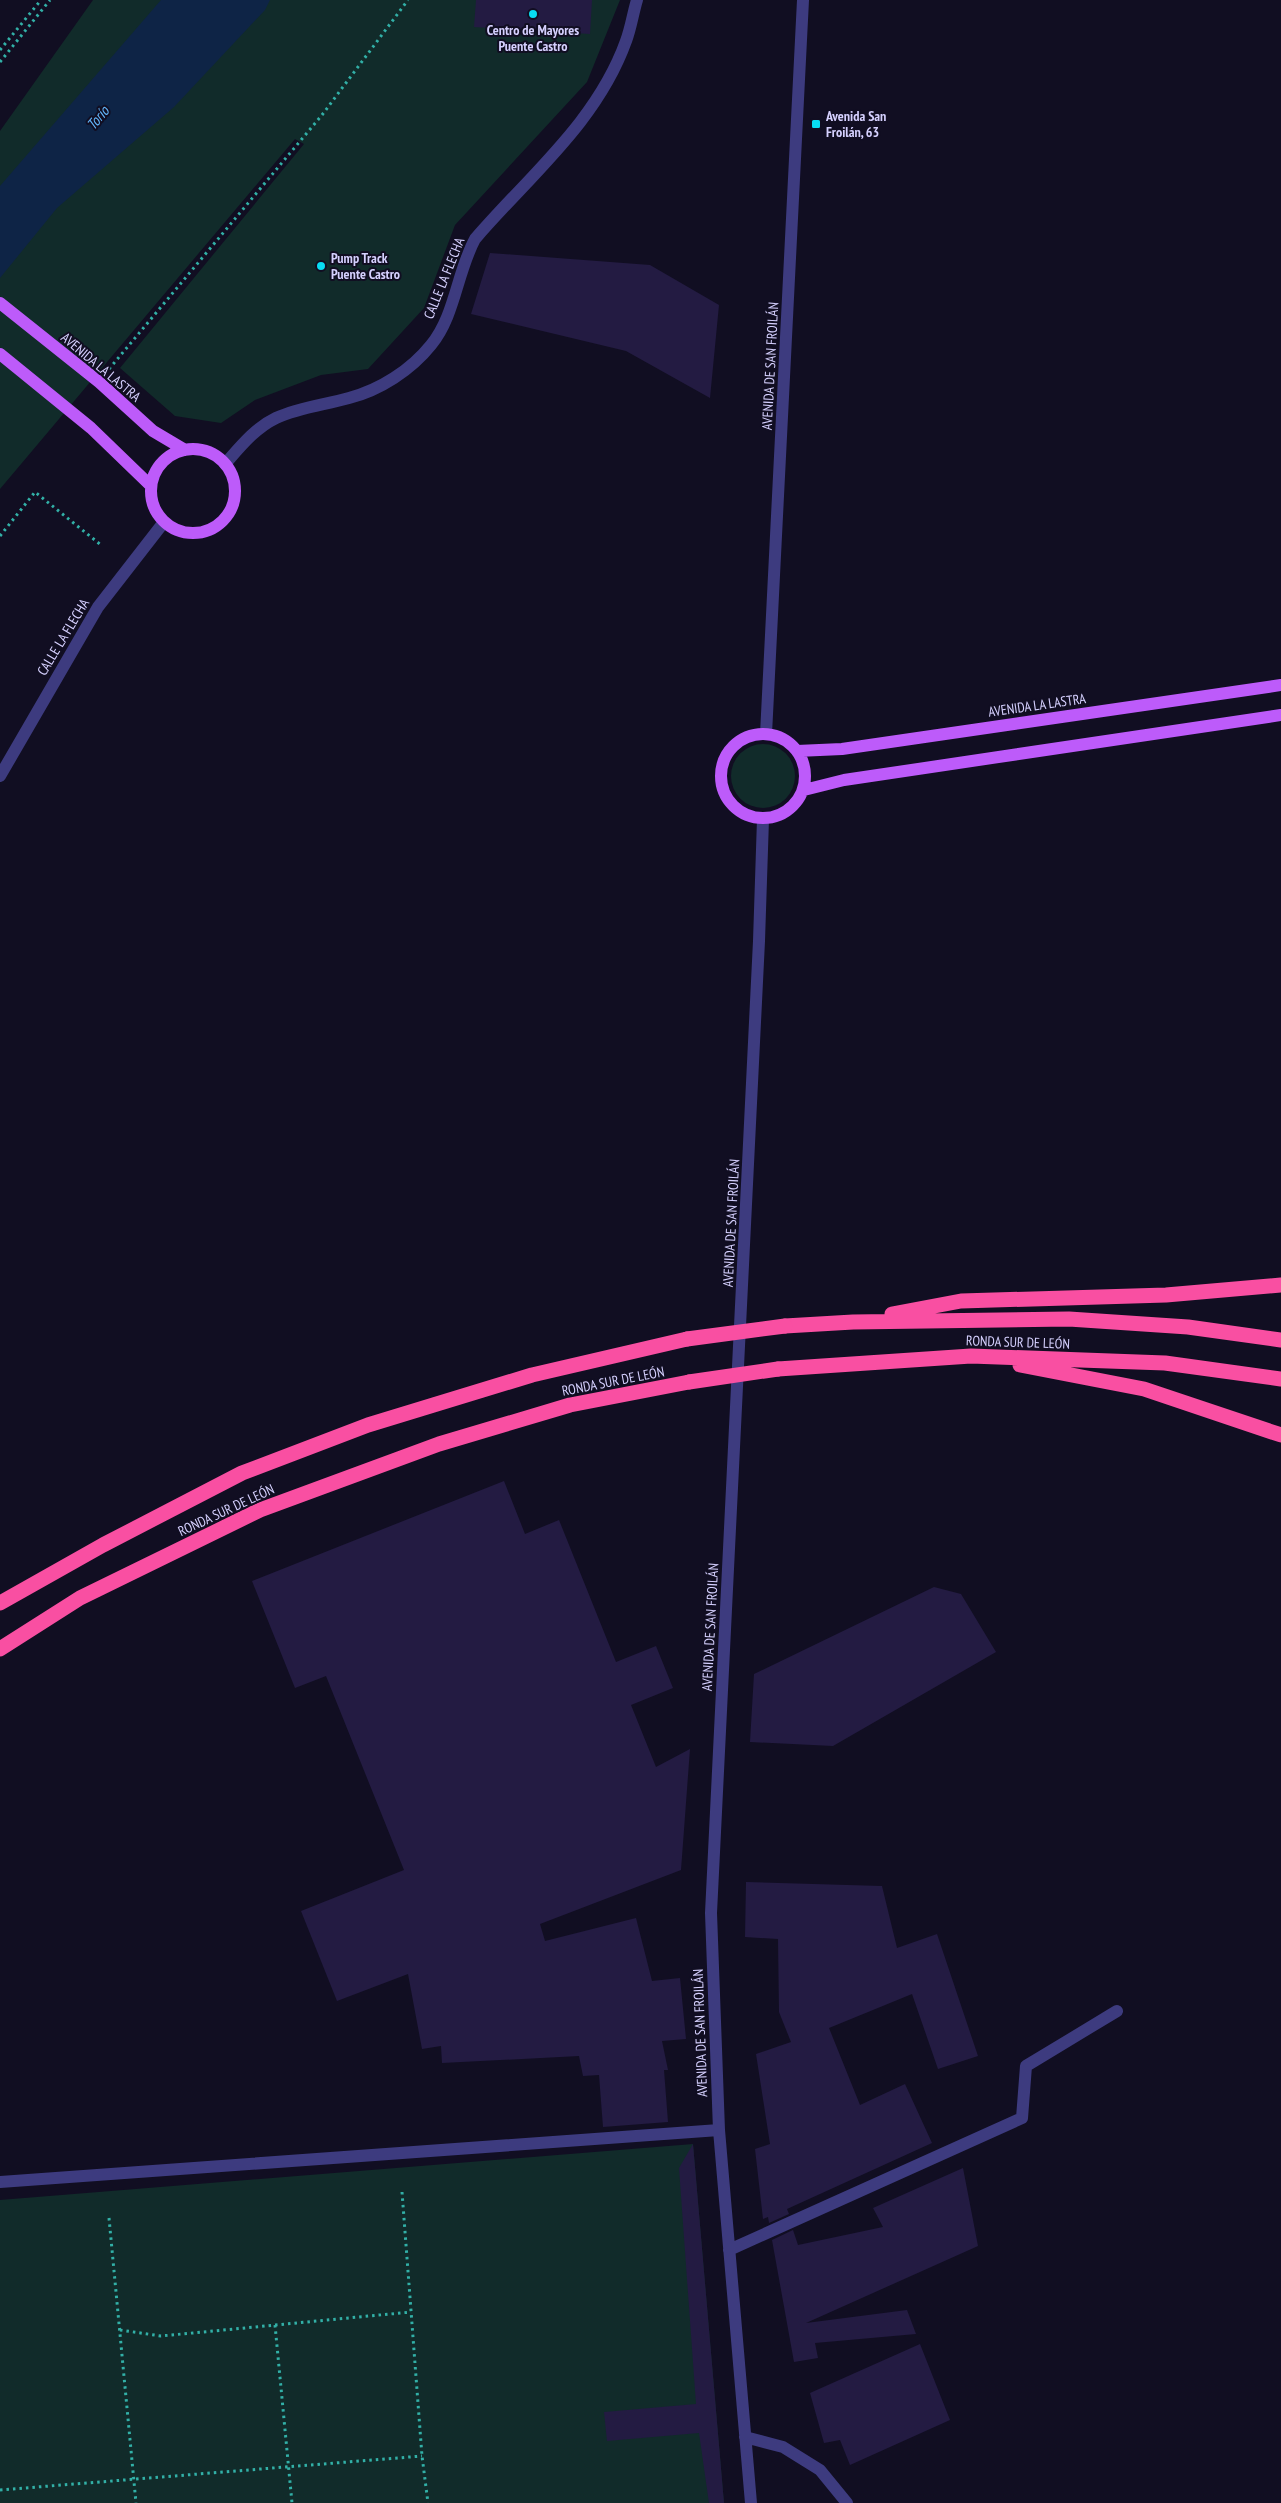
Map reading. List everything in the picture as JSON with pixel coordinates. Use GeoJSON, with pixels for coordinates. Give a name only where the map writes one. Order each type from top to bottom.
{"type":"FeatureCollection","features":[{"type":"Feature","properties":{"kind":"highway"},"geometry":{"type":"LineString","coordinates":[[853,1322],[961,1301],[1166,1295],[1281,1285]]}},
{"type":"Feature","properties":{"kind":"highway","name":"RONDA SUR DE LEÓN"},"geometry":{"type":"LineString","coordinates":[[0,1603],[103,1545],[242,1473],[368,1425],[532,1375],[687,1339],[785,1326],[853,1322],[1069,1319],[1188,1328],[1281,1340]]}},
{"type":"Feature","properties":{"kind":"highway"},"geometry":{"type":"LineString","coordinates":[[971,1356],[1144,1389],[1281,1436]]}},
{"type":"Feature","properties":{"kind":"highway","name":"RONDA SUR DE LEÓN"},"geometry":{"type":"LineString","coordinates":[[0,1649],[80,1598],[260,1510],[439,1444],[561,1408],[689,1382],[778,1369],[971,1356],[1165,1363],[1281,1379]]}},
{"type":"Feature","properties":{"kind":"main road","name":"AVENIDA LA LASTRA"},"geometry":{"type":"LineString","coordinates":[[0,303],[100,382],[153,431],[185,450]]}},
{"type":"Feature","properties":{"kind":"main road"},"geometry":{"type":"LineString","coordinates":[[0,354],[73,413],[127,461],[151,486]]}},
{"type":"Feature","properties":{"kind":"main road"},"geometry":{"type":"LineString","coordinates":[[185,450],[207,451],[225,464],[232,475],[235,487],[232,509],[225,519],[207,531],[195,534],[178,530],[164,522],[156,511],[152,499],[151,486],[155,474],[162,463],[172,455],[185,450]]}},
{"type":"Feature","properties":{"kind":"main road","name":"AVENIDA LA LASTRA"},"geometry":{"type":"LineString","coordinates":[[797,751],[842,749],[1281,685]]}},
{"type":"Feature","properties":{"kind":"main road"},"geometry":{"type":"LineString","coordinates":[[804,790],[844,780],[1281,715]]}},
{"type":"Feature","properties":{"kind":"main road"},"geometry":{"type":"LineString","coordinates":[[766,734],[783,740],[797,751],[805,770],[804,790],[794,805],[780,816],[762,819],[749,817],[737,810],[727,800],[721,785],[721,768],[727,753],[738,742],[751,735],[766,734]]}},
{"type":"Feature","properties":{"kind":"street","name":"CALLE LA FLECHA"},"geometry":{"type":"LineString","coordinates":[[225,464],[247,439],[274,419],[310,406],[336,402],[369,392],[414,363],[432,344],[445,321],[466,255],[475,240],[565,142],[588,113],[626,41],[637,0]]}},
{"type":"Feature","properties":{"kind":"street","name":"AVENIDA DE SAN FROILÁN"},"geometry":{"type":"LineString","coordinates":[[766,734],[803,0]]}},
{"type":"Feature","properties":{"kind":"street","name":"CALLE LA FLECHA"},"geometry":{"type":"LineString","coordinates":[[0,776],[98,606],[164,522]]}},
{"type":"Feature","properties":{"kind":"street","name":"AVENIDA DE SAN FROILÁN"},"geometry":{"type":"LineString","coordinates":[[751,2503],[718,2130],[711,1913],[758,971],[762,819]]}},
{"type":"Feature","properties":{"kind":"street"},"geometry":{"type":"LineString","coordinates":[[729,2250],[1022,2118],[1026,2066],[1116,2011]]}},
{"type":"Feature","properties":{"kind":"street"},"geometry":{"type":"LineString","coordinates":[[0,2182],[718,2130]]}},
{"type":"Feature","properties":{"kind":"street"},"geometry":{"type":"LineString","coordinates":[[745,2437],[783,2447],[820,2470],[847,2503]]}},
{"type":"Feature","properties":{"kind":"path"},"geometry":{"type":"LineString","coordinates":[[0,50],[41,0]]}},
{"type":"Feature","properties":{"kind":"path"},"geometry":{"type":"LineString","coordinates":[[0,62],[50,0]]}},
{"type":"Feature","properties":{"kind":"path"},"geometry":{"type":"LineString","coordinates":[[109,369],[322,116],[408,0]]}},
{"type":"Feature","properties":{"kind":"path"},"geometry":{"type":"LineString","coordinates":[[0,536],[36,492],[101,545]]}},
{"type":"Feature","properties":{"kind":"path"},"geometry":{"type":"LineString","coordinates":[[402,2192],[422,2456],[428,2503]]}},
{"type":"Feature","properties":{"kind":"path"},"geometry":{"type":"LineString","coordinates":[[109,2218],[136,2503]]}},
{"type":"Feature","properties":{"kind":"path"},"geometry":{"type":"LineString","coordinates":[[120,2330],[161,2336],[411,2312]]}},
{"type":"Feature","properties":{"kind":"path"},"geometry":{"type":"LineString","coordinates":[[275,2325],[292,2503]]}},
{"type":"Feature","properties":{"kind":"path"},"geometry":{"type":"LineString","coordinates":[[0,2490],[134,2481],[289,2465],[422,2456]]}},
{"type":"Feature","properties":{"kind":"green space"},"geometry":{"type":"Polygon","coordinates":[[[93,0],[620,0],[587,82],[455,225],[424,308],[368,369],[321,375],[255,400],[221,423],[175,416],[120,368],[304,144],[295,139],[0,489],[0,131],[93,0]]]}},
{"type":"Feature","properties":{"kind":"green space"},"geometry":{"type":"Polygon","coordinates":[[[763,744],[781,750],[789,758],[795,776],[789,794],[781,802],[763,808],[745,802],[737,794],[731,776],[737,758],[745,750],[763,744]]]}},
{"type":"Feature","properties":{"kind":"green space"},"geometry":{"type":"Polygon","coordinates":[[[693,2144],[724,2503],[0,2503],[0,2200],[693,2144]]]}},
{"type":"Feature","properties":{"kind":"water","name":"Torío"},"geometry":{"type":"Polygon","coordinates":[[[161,0],[270,0],[265,10],[174,107],[57,208],[0,278],[0,186],[161,0]]]}},
{"type":"Feature","properties":{"kind":"building","name":"Centro de Mayores Puente Castro"},"geometry":{"type":"Polygon","coordinates":[[[476,0],[592,0],[590,34],[474,27],[476,0]]]}},
{"type":"Feature","properties":{"kind":"building"},"geometry":{"type":"Polygon","coordinates":[[[490,253],[650,265],[719,305],[710,398],[626,351],[471,314],[490,253]]]}},
{"type":"Feature","properties":{"kind":"building"},"geometry":{"type":"Polygon","coordinates":[[[504,1481],[525,1534],[559,1520],[616,1662],[656,1646],[673,1688],[631,1705],[656,1767],[690,1749],[681,1870],[540,1924],[545,1941],[636,1918],[652,1981],[680,1978],[686,2039],[662,2041],[668,2070],[664,2070],[668,2122],[603,2127],[599,2075],[583,2076],[579,2056],[442,2063],[441,2046],[422,2049],[408,1974],[337,2001],[301,1911],[404,1870],[326,1676],[295,1688],[252,1581],[504,1481]]]}},
{"type":"Feature","properties":{"kind":"building"},"geometry":{"type":"Polygon","coordinates":[[[934,1587],[961,1594],[996,1652],[833,1746],[750,1742],[754,1674],[934,1587]]]}},
{"type":"Feature","properties":{"kind":"building"},"geometry":{"type":"Polygon","coordinates":[[[746,1882],[882,1886],[897,1948],[937,1934],[978,2056],[938,2069],[912,1994],[829,2028],[860,2105],[905,2084],[932,2143],[787,2209],[789,2214],[769,2223],[768,2217],[763,2219],[755,2149],[770,2144],[756,2054],[791,2042],[779,2012],[778,1939],[745,1937],[746,1882]]]}},
{"type":"Feature","properties":{"kind":"building"},"geometry":{"type":"Polygon","coordinates":[[[693,2144],[724,2503],[709,2503],[699,2433],[607,2441],[604,2412],[696,2404],[679,2168],[693,2144]]]}},
{"type":"Feature","properties":{"kind":"building"},"geometry":{"type":"Polygon","coordinates":[[[963,2168],[978,2246],[806,2323],[907,2310],[916,2334],[815,2343],[818,2358],[794,2362],[772,2240],[793,2230],[798,2245],[883,2227],[873,2208],[963,2168]]]}},
{"type":"Feature","properties":{"kind":"building"},"geometry":{"type":"Polygon","coordinates":[[[920,2344],[950,2420],[850,2465],[840,2440],[824,2443],[810,2393],[920,2344]]]}},
{"type":"Feature","properties":{"kind":"place","name":"Centro de Mayores Puente Castro"},"geometry":{"type":"Point","coordinates":[533,14]}},
{"type":"Feature","properties":{"kind":"place","name":"Avenida San Froilán, 63"},"geometry":{"type":"Point","coordinates":[816,124]}},
{"type":"Feature","properties":{"kind":"place","name":"Pump Track Puente Castro"},"geometry":{"type":"Point","coordinates":[321,266]}}]}
